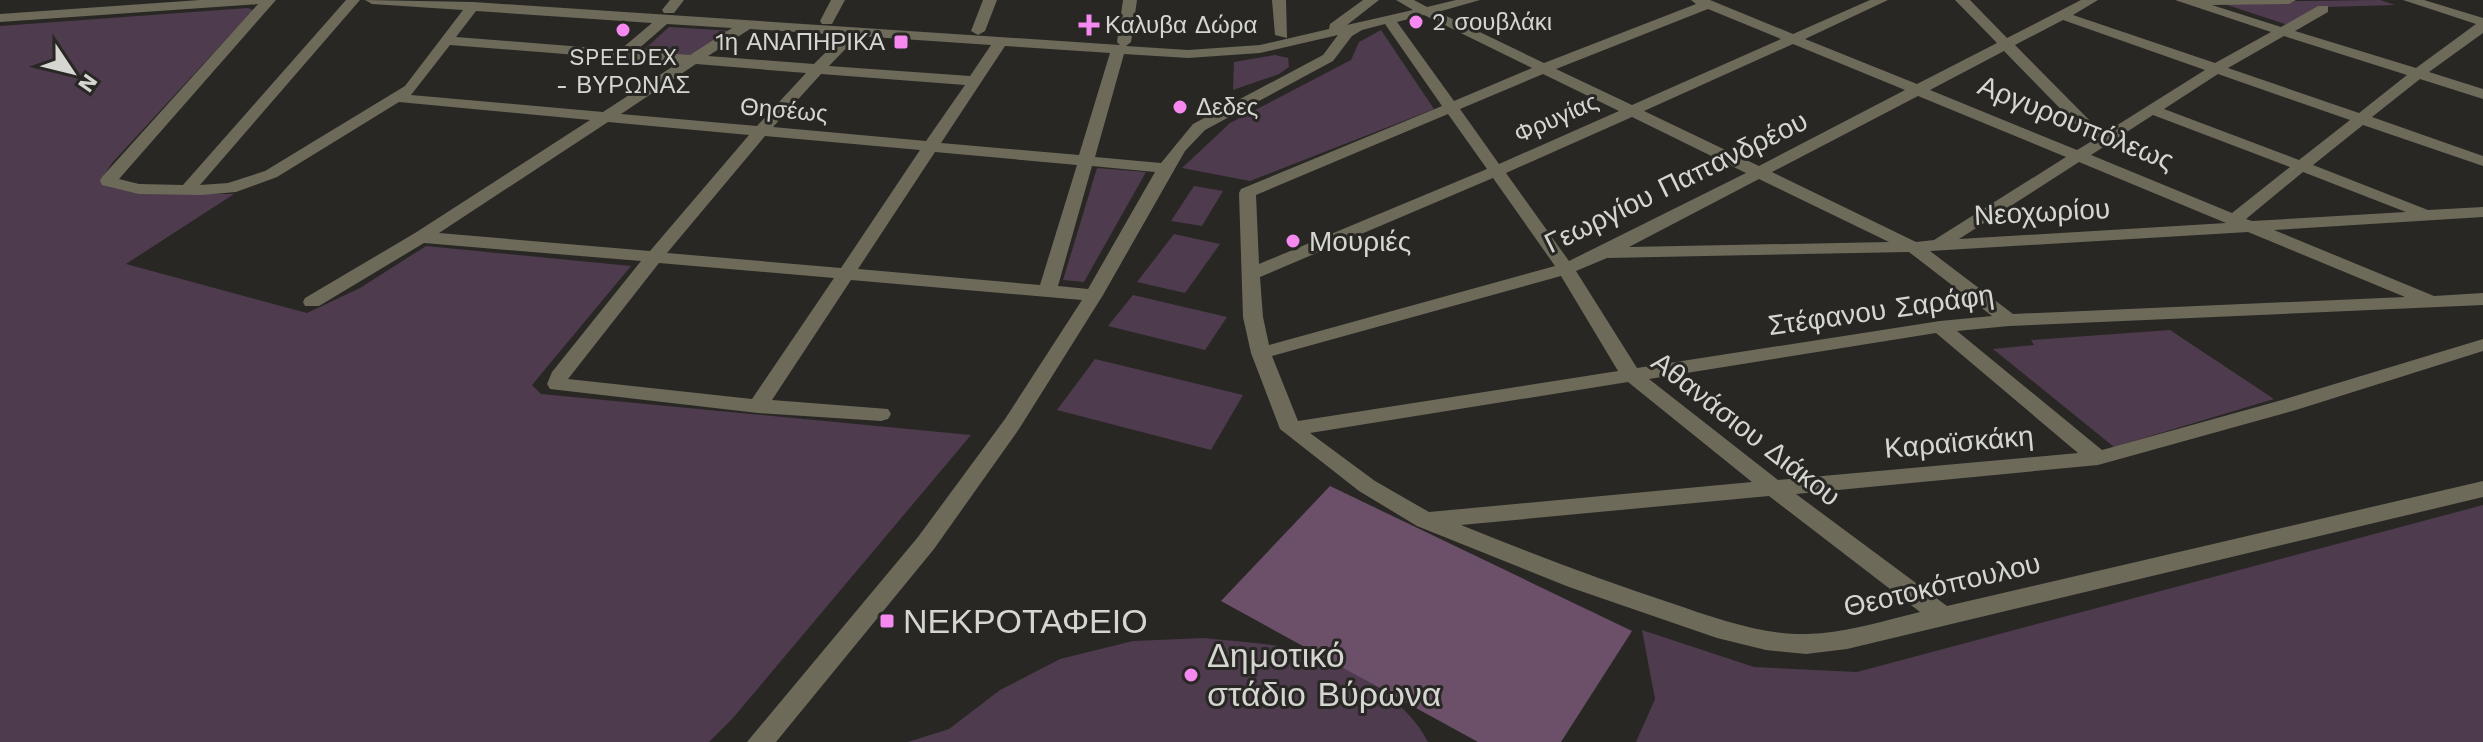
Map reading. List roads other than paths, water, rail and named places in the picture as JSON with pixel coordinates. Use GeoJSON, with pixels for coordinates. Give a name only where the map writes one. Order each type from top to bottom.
{"type":"FeatureCollection","features":[{"type":"Feature","properties":{"kind":"street"},"geometry":{"type":"LineString","coordinates":[[0,7],[97,0]]}},
{"type":"Feature","properties":{"kind":"street"},"geometry":{"type":"LineString","coordinates":[[0,18],[257,0]]}},
{"type":"Feature","properties":{"kind":"street"},"geometry":{"type":"LineString","coordinates":[[269,0],[108,181],[139,189],[187,190],[230,188],[261,178],[400,98],[421,76],[473,6]]}},
{"type":"Feature","properties":{"kind":"street"},"geometry":{"type":"LineString","coordinates":[[187,190],[353,0]]}},
{"type":"Feature","properties":{"kind":"street"},"geometry":{"type":"LineString","coordinates":[[372,0],[473,6],[670,9],[748,24],[1121,46],[1205,44],[1282,35],[1359,18],[1387,18],[1473,0]]}},
{"type":"Feature","properties":{"kind":"street"},"geometry":{"type":"LineString","coordinates":[[510,0],[978,31],[1188,54],[1293,49],[1302,55],[1298,69]]}},
{"type":"Feature","properties":{"kind":"street"},"geometry":{"type":"LineString","coordinates":[[827,21],[838,0]]}},
{"type":"Feature","properties":{"kind":"street"},"geometry":{"type":"LineString","coordinates":[[978,31],[990,0]]}},
{"type":"Feature","properties":{"kind":"street"},"geometry":{"type":"LineString","coordinates":[[1048,290],[1121,46],[1130,0]]}},
{"type":"Feature","properties":{"kind":"street"},"geometry":{"type":"LineString","coordinates":[[1279,0],[1282,35]]}},
{"type":"Feature","properties":{"kind":"street"},"geometry":{"type":"LineString","coordinates":[[760,742],[926,543],[1012,424],[1094,295],[1165,168],[1199,127],[1298,69],[1328,58],[1372,0]]}},
{"type":"Feature","properties":{"kind":"street"},"geometry":{"type":"LineString","coordinates":[[1403,0],[1913,247],[2009,320]]}},
{"type":"Feature","properties":{"kind":"street"},"geometry":{"type":"LineString","coordinates":[[1962,0],[2100,140]]}},
{"type":"Feature","properties":{"kind":"street","name":"Γεωργίου Παπανδρέου"},"geometry":{"type":"LineString","coordinates":[[1261,353],[1566,269],[1604,253],[2091,0]]}},
{"type":"Feature","properties":{"kind":"street"},"geometry":{"type":"LineString","coordinates":[[2186,1],[2289,0]]}},
{"type":"Feature","properties":{"kind":"street"},"geometry":{"type":"LineString","coordinates":[[2410,0],[2483,24]]}},
{"type":"Feature","properties":{"kind":"street"},"geometry":{"type":"LineString","coordinates":[[2186,1],[2483,94]]}},
{"type":"Feature","properties":{"kind":"street"},"geometry":{"type":"LineString","coordinates":[[1291,429],[1261,353],[1253,317],[1247,193],[1703,2]]}},
{"type":"Feature","properties":{"kind":"street","name":"Αργυρουπόλεως"},"geometry":{"type":"LineString","coordinates":[[1703,2],[2236,218],[2432,301]]}},
{"type":"Feature","properties":{"kind":"street","name":"Φρυγίας"},"geometry":{"type":"LineString","coordinates":[[1249,275],[1494,172],[1869,2]]}},
{"type":"Feature","properties":{"kind":"street"},"geometry":{"type":"LineString","coordinates":[[2429,5],[2483,7]]}},
{"type":"Feature","properties":{"kind":"street"},"geometry":{"type":"LineString","coordinates":[[622,56],[670,9]]}},
{"type":"Feature","properties":{"kind":"street"},"geometry":{"type":"LineString","coordinates":[[1938,244],[2216,69],[2323,9]]}},
{"type":"Feature","properties":{"kind":"street"},"geometry":{"type":"LineString","coordinates":[[2061,15],[2483,161]]}},
{"type":"Feature","properties":{"kind":"street"},"geometry":{"type":"LineString","coordinates":[[1260,49],[1327,33],[1359,18]]}},
{"type":"Feature","properties":{"kind":"street","name":"Αθανάσιου Διάκου"},"geometry":{"type":"LineString","coordinates":[[1387,18],[1448,108],[1566,269],[1630,374],[1941,615]]}},
{"type":"Feature","properties":{"kind":"street"},"geometry":{"type":"LineString","coordinates":[[312,302],[421,237],[748,24]]}},
{"type":"Feature","properties":{"kind":"street"},"geometry":{"type":"LineString","coordinates":[[2236,218],[2483,24]]}},
{"type":"Feature","properties":{"kind":"street"},"geometry":{"type":"LineString","coordinates":[[856,30],[758,133],[559,376],[557,384],[758,406],[881,414]]}},
{"type":"Feature","properties":{"kind":"street"},"geometry":{"type":"LineString","coordinates":[[1298,69],[1318,48],[1327,33]]}},
{"type":"Feature","properties":{"kind":"street"},"geometry":{"type":"LineString","coordinates":[[447,41],[975,81]]}},
{"type":"Feature","properties":{"kind":"street"},"geometry":{"type":"LineString","coordinates":[[758,406],[1001,41]]}},
{"type":"Feature","properties":{"kind":"street","name":"Θησέως"},"geometry":{"type":"LineString","coordinates":[[400,98],[1165,168]]}},
{"type":"Feature","properties":{"kind":"street"},"geometry":{"type":"LineString","coordinates":[[2151,109],[2428,214]]}},
{"type":"Feature","properties":{"kind":"street","name":"Νεοχωρίου"},"geometry":{"type":"LineString","coordinates":[[1604,253],[1913,247],[2483,212]]}},
{"type":"Feature","properties":{"kind":"street"},"geometry":{"type":"LineString","coordinates":[[421,237],[1094,295]]}},
{"type":"Feature","properties":{"kind":"street","name":"Στέφανου Σαράφη"},"geometry":{"type":"LineString","coordinates":[[1291,429],[1940,327],[2009,320],[2483,299]]}},
{"type":"Feature","properties":{"kind":"street"},"geometry":{"type":"LineString","coordinates":[[1940,327],[2098,458]]}},
{"type":"Feature","properties":{"kind":"street","name":"Καραϊσκάκη"},"geometry":{"type":"LineString","coordinates":[[1425,520],[2098,458],[2289,405],[2483,345]]}},
{"type":"Feature","properties":{"kind":"street","name":"Θεοτοκόπουλου"},"geometry":{"type":"LineString","coordinates":[[1291,429],[1367,486],[1425,520],[1577,581],[1726,631],[1766,640],[1806,644],[1847,639],[2483,489]]}},
{"type":"Feature","properties":{"kind":"place","name":"2 σουβλάκι"},"geometry":{"type":"Point","coordinates":[1416,22]}},
{"type":"Feature","properties":{"kind":"place","name":"Καλυβα Δώρα"},"geometry":{"type":"Point","coordinates":[1089,25]}},
{"type":"Feature","properties":{"kind":"place","name":"SPEEDEX - ΒΥΡΩΝΑΣ"},"geometry":{"type":"Point","coordinates":[623,30]}},
{"type":"Feature","properties":{"kind":"place","name":"1η ΑΝΑΠΗΡΙΚΑ"},"geometry":{"type":"Point","coordinates":[901,42]}},
{"type":"Feature","properties":{"kind":"place","name":"Δεδες"},"geometry":{"type":"Point","coordinates":[1180,107]}},
{"type":"Feature","properties":{"kind":"place","name":"Μουριές"},"geometry":{"type":"Point","coordinates":[1293,241]}},
{"type":"Feature","properties":{"kind":"place","name":"ΝΕΚΡΟΤΑΦΕΙΟ"},"geometry":{"type":"Point","coordinates":[887,621]}},
{"type":"Feature","properties":{"kind":"place","name":"Δημοτικό στάδιο Βύρωνα"},"geometry":{"type":"Point","coordinates":[1191,675]}}]}
